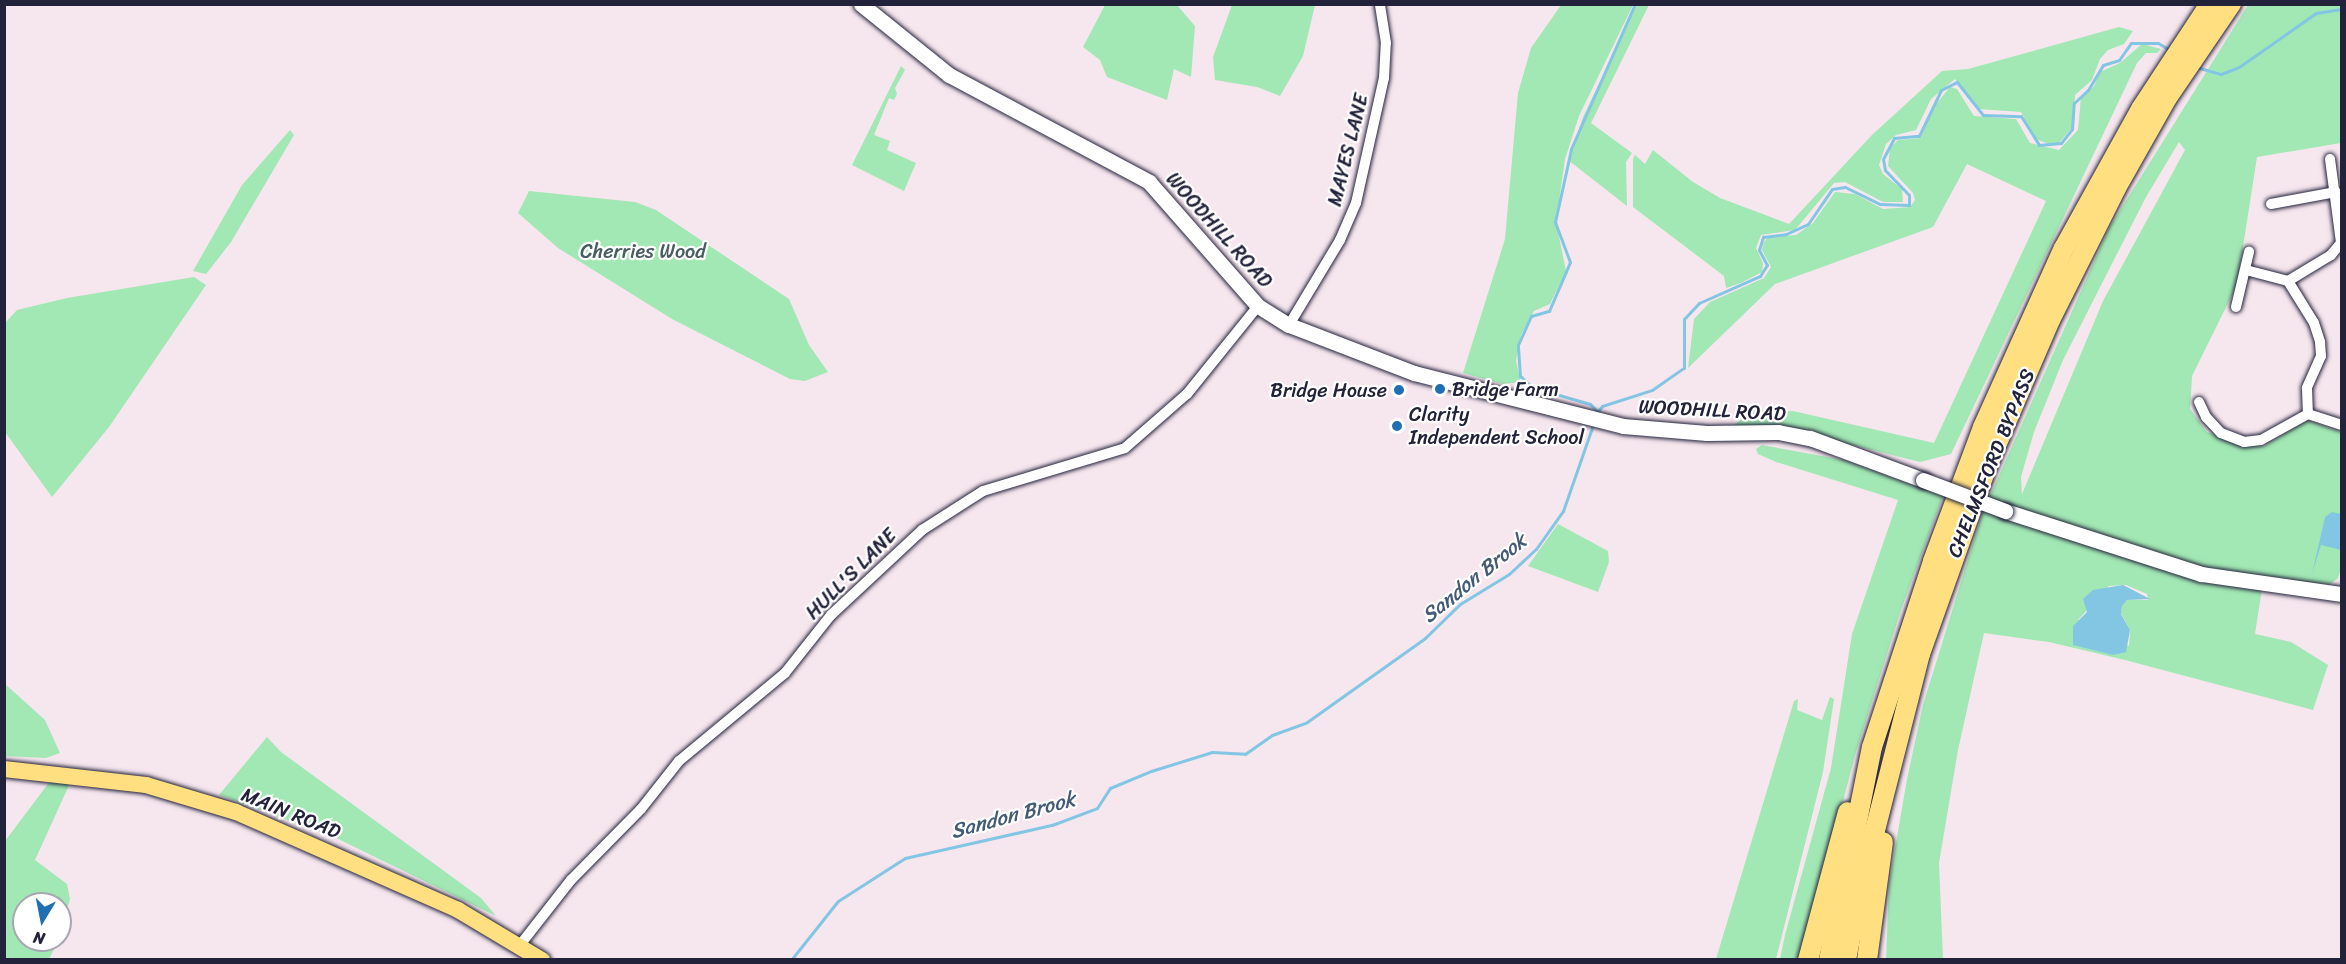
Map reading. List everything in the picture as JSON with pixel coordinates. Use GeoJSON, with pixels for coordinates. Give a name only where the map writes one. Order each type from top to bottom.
{"type":"FeatureCollection","features":[{"type":"Feature","properties":{"kind":"highway","name":"CHELMSFORD BYPASS"},"geometry":{"type":"LineString","coordinates":[[1828,960],[1872,747],[1933,561],[1983,427],[2064,248],[2160,94],[2217,9]]}},
{"type":"Feature","properties":{"kind":"highway","name":"CHELMSFORD BYPASS"},"geometry":{"type":"LineString","coordinates":[[1846,960],[1898,736],[1946,575],[1985,471],[2088,241],[2160,94]]}},
{"type":"Feature","properties":{"kind":"highway"},"geometry":{"type":"LineString","coordinates":[[1867,960],[1898,736]]}},
{"type":"Feature","properties":{"kind":"highway"},"geometry":{"type":"LineString","coordinates":[[1808,960],[1843,825],[1872,747]]}},
{"type":"Feature","properties":{"kind":"main road","name":"MAIN ROAD"},"geometry":{"type":"LineString","coordinates":[[4,769],[146,786],[236,812],[393,879],[520,945],[542,960]]}},
{"type":"Feature","properties":{"kind":"street","name":"WOODHILL ROAD"},"geometry":{"type":"LineString","coordinates":[[861,4],[949,75],[1149,182],[1258,306],[1289,325],[1414,373],[1595,418],[1707,433],[1778,432],[1810,438],[2005,511],[2201,574],[2342,594]]}},
{"type":"Feature","properties":{"kind":"street","name":"MAYES LANE"},"geometry":{"type":"LineString","coordinates":[[1289,325],[1340,240],[1359,194],[1384,78],[1386,43],[1380,4]]}},
{"type":"Feature","properties":{"kind":"street"},"geometry":{"type":"LineString","coordinates":[[2288,281],[2331,255],[2341,243],[2330,159]]}},
{"type":"Feature","properties":{"kind":"street"},"geometry":{"type":"LineString","coordinates":[[2271,204],[2336,192]]}},
{"type":"Feature","properties":{"kind":"street"},"geometry":{"type":"LineString","coordinates":[[2236,307],[2249,252]]}},
{"type":"Feature","properties":{"kind":"street"},"geometry":{"type":"LineString","coordinates":[[2246,270],[2288,281],[2314,323],[2320,342],[2321,356],[2307,388],[2308,414]]}},
{"type":"Feature","properties":{"kind":"street","name":"HULL'S LANE"},"geometry":{"type":"LineString","coordinates":[[520,945],[571,880],[641,809],[679,761],[785,673],[831,615],[922,530],[983,491],[1112,454],[1143,436],[1187,394],[1258,306]]}},
{"type":"Feature","properties":{"kind":"street"},"geometry":{"type":"LineString","coordinates":[[2199,402],[2206,417],[2221,432],[2244,442],[2268,436],[2308,414],[2342,425]]}},
{"type":"Feature","properties":{"kind":"green space"},"geometry":{"type":"Polygon","coordinates":[[[1105,5],[1177,5],[1195,26],[1191,77],[1174,69],[1167,100],[1107,77],[1100,60],[1083,47],[1105,5]]]}},
{"type":"Feature","properties":{"kind":"green space"},"geometry":{"type":"Polygon","coordinates":[[[1232,5],[1315,5],[1303,56],[1280,96],[1257,87],[1215,80],[1213,57],[1232,5]]]}},
{"type":"Feature","properties":{"kind":"green space"},"geometry":{"type":"Polygon","coordinates":[[[1561,5],[1633,5],[1579,116],[1565,159],[1556,222],[1566,271],[1550,304],[1534,311],[1521,335],[1516,361],[1521,382],[1503,384],[1463,373],[1505,239],[1518,93],[1531,48],[1561,5]]]}},
{"type":"Feature","properties":{"kind":"green space"},"geometry":{"type":"Polygon","coordinates":[[[1637,5],[1649,5],[1591,123],[1632,153],[1626,162],[1627,206],[1568,160],[1583,117],[1637,5]]]}},
{"type":"Feature","properties":{"kind":"green space"},"geometry":{"type":"Polygon","coordinates":[[[2248,5],[2341,5],[2341,143],[2257,157],[2237,285],[2192,376],[2190,409],[2207,432],[2241,444],[2264,446],[2307,420],[2341,432],[2342,566],[2338,578],[2329,585],[2264,576],[2255,634],[2291,642],[2328,665],[2313,710],[2049,642],[1984,633],[1958,750],[1939,863],[1943,959],[1886,960],[1889,884],[1907,779],[1923,705],[1982,514],[2109,228],[2248,5]],[[2179,142],[2146,197],[2063,360],[2034,432],[2021,477],[2022,494],[2103,301],[2185,150],[2179,142]],[[2126,585],[2109,586],[2078,620],[2129,646],[2130,630],[2121,613],[2122,605],[2127,600],[2148,600],[2147,594],[2126,585]]]}},
{"type":"Feature","properties":{"kind":"green space"},"geometry":{"type":"Polygon","coordinates":[[[2119,27],[2133,31],[2124,44],[2108,50],[2100,59],[2092,80],[2075,95],[2073,126],[2059,143],[2051,145],[2036,139],[2021,112],[1978,109],[1955,79],[1931,99],[1916,130],[1896,135],[1886,144],[1879,165],[1883,174],[1902,189],[1903,202],[1883,202],[1845,182],[1834,183],[1795,230],[1761,235],[1756,248],[1763,263],[1762,272],[1741,283],[1726,288],[1724,276],[1633,207],[1633,159],[1635,155],[1645,164],[1653,150],[1693,182],[1720,198],[1789,224],[1872,135],[1942,71],[1968,69],[2119,27]]]}},
{"type":"Feature","properties":{"kind":"green space"},"geometry":{"type":"Polygon","coordinates":[[[2142,44],[2161,49],[2157,53],[2146,53],[2137,63],[1951,454],[1920,462],[1801,432],[1733,426],[1753,410],[1793,411],[1934,443],[2046,201],[1967,164],[1933,227],[1775,284],[1688,368],[1694,319],[1710,302],[1764,278],[1771,267],[1762,250],[1768,237],[1796,235],[1813,223],[1835,192],[1855,194],[1883,209],[1910,207],[1915,200],[1913,193],[1888,166],[1890,148],[1898,140],[1921,138],[1933,108],[1950,87],[1957,89],[1974,116],[2016,119],[2030,143],[2059,150],[2078,130],[2081,97],[2094,86],[2100,72],[2120,63],[2142,44]]]}},
{"type":"Feature","properties":{"kind":"green space"},"geometry":{"type":"Polygon","coordinates":[[[901,66],[905,70],[895,88],[897,94],[894,100],[889,98],[874,135],[890,141],[887,150],[916,163],[904,191],[852,165],[901,66]]]}},
{"type":"Feature","properties":{"kind":"green space"},"geometry":{"type":"Polygon","coordinates":[[[290,130],[294,135],[231,242],[206,274],[193,271],[242,185],[290,130]]]}},
{"type":"Feature","properties":{"kind":"green space","name":"Cherries Wood"},"geometry":{"type":"Polygon","coordinates":[[[529,191],[635,202],[656,210],[789,299],[809,345],[828,372],[805,381],[790,379],[672,319],[558,248],[518,213],[529,191]]]}},
{"type":"Feature","properties":{"kind":"green space"},"geometry":{"type":"Polygon","coordinates":[[[194,277],[206,285],[109,427],[52,497],[5,432],[5,323],[17,310],[67,298],[194,277]]]}},
{"type":"Feature","properties":{"kind":"green space"},"geometry":{"type":"Polygon","coordinates":[[[1762,445],[1844,460],[1943,496],[1901,610],[1856,752],[1801,959],[1780,959],[1831,768],[1852,634],[1898,500],[1776,462],[1758,454],[1756,449],[1762,445]]]}},
{"type":"Feature","properties":{"kind":"green space"},"geometry":{"type":"Polygon","coordinates":[[[1558,524],[1608,551],[1609,562],[1598,592],[1528,566],[1558,524]]]}},
{"type":"Feature","properties":{"kind":"green space"},"geometry":{"type":"Polygon","coordinates":[[[4,683],[45,720],[60,753],[46,758],[5,756],[4,683]]]}},
{"type":"Feature","properties":{"kind":"green space"},"geometry":{"type":"Polygon","coordinates":[[[1830,697],[1834,699],[1823,772],[1776,959],[1716,959],[1794,701],[1798,699],[1797,710],[1822,720],[1830,697]]]}},
{"type":"Feature","properties":{"kind":"green space"},"geometry":{"type":"Polygon","coordinates":[[[267,737],[281,752],[481,898],[496,916],[332,836],[219,795],[267,737]]]}},
{"type":"Feature","properties":{"kind":"green space"},"geometry":{"type":"Polygon","coordinates":[[[51,780],[70,783],[35,860],[67,884],[69,892],[12,892],[12,952],[53,952],[49,959],[5,960],[5,841],[51,780]]]}},
{"type":"Feature","properties":{"kind":"water"},"geometry":{"type":"Polygon","coordinates":[[[2332,512],[2341,514],[2341,550],[2321,545],[2312,574],[2325,517],[2332,512]]]}},
{"type":"Feature","properties":{"kind":"water"},"geometry":{"type":"Polygon","coordinates":[[[2123,585],[2150,599],[2127,600],[2122,606],[2121,614],[2130,630],[2126,652],[2113,655],[2073,645],[2073,626],[2087,612],[2083,599],[2093,590],[2123,585]]]}},
{"type":"Feature","properties":{"kind":"waterway"},"geometry":{"type":"LineString","coordinates":[[1597,411],[1590,404],[1532,387],[1520,376],[1518,345],[1531,316],[1549,311],[1570,262],[1555,222],[1571,149],[1635,4]]}},
{"type":"Feature","properties":{"kind":"waterway","name":"Sandon Brook"},"geometry":{"type":"LineString","coordinates":[[2196,67],[2221,74],[2239,67],[2316,13],[2342,9]]}},
{"type":"Feature","properties":{"kind":"waterway","name":"Sandon Brook"},"geometry":{"type":"LineString","coordinates":[[1595,415],[1602,406],[1652,390],[1684,368],[1684,319],[1699,303],[1760,276],[1767,265],[1759,250],[1763,237],[1786,234],[1808,224],[1832,189],[1845,187],[1880,204],[1909,205],[1909,195],[1885,170],[1883,159],[1894,138],[1919,136],[1941,90],[1957,82],[1983,115],[2021,116],[2039,145],[2061,143],[2072,129],[2074,103],[2088,90],[2103,65],[2119,60],[2131,43],[2158,43],[2170,50]]}},
{"type":"Feature","properties":{"kind":"waterway","name":"Sandon Brook"},"geometry":{"type":"LineString","coordinates":[[791,960],[838,901],[905,858],[1052,825],[1097,808],[1110,788],[1151,771],[1212,752],[1245,754],[1272,735],[1307,722],[1425,638],[1460,604],[1509,574],[1536,549],[1563,511],[1593,425]]}},
{"type":"Feature","properties":{"kind":"place","name":"Bridge Farm"},"geometry":{"type":"Point","coordinates":[1440,389]}},
{"type":"Feature","properties":{"kind":"place","name":"Bridge House"},"geometry":{"type":"Point","coordinates":[1399,390]}},
{"type":"Feature","properties":{"kind":"place","name":"Clarity Independent School"},"geometry":{"type":"Point","coordinates":[1397,426]}}]}
